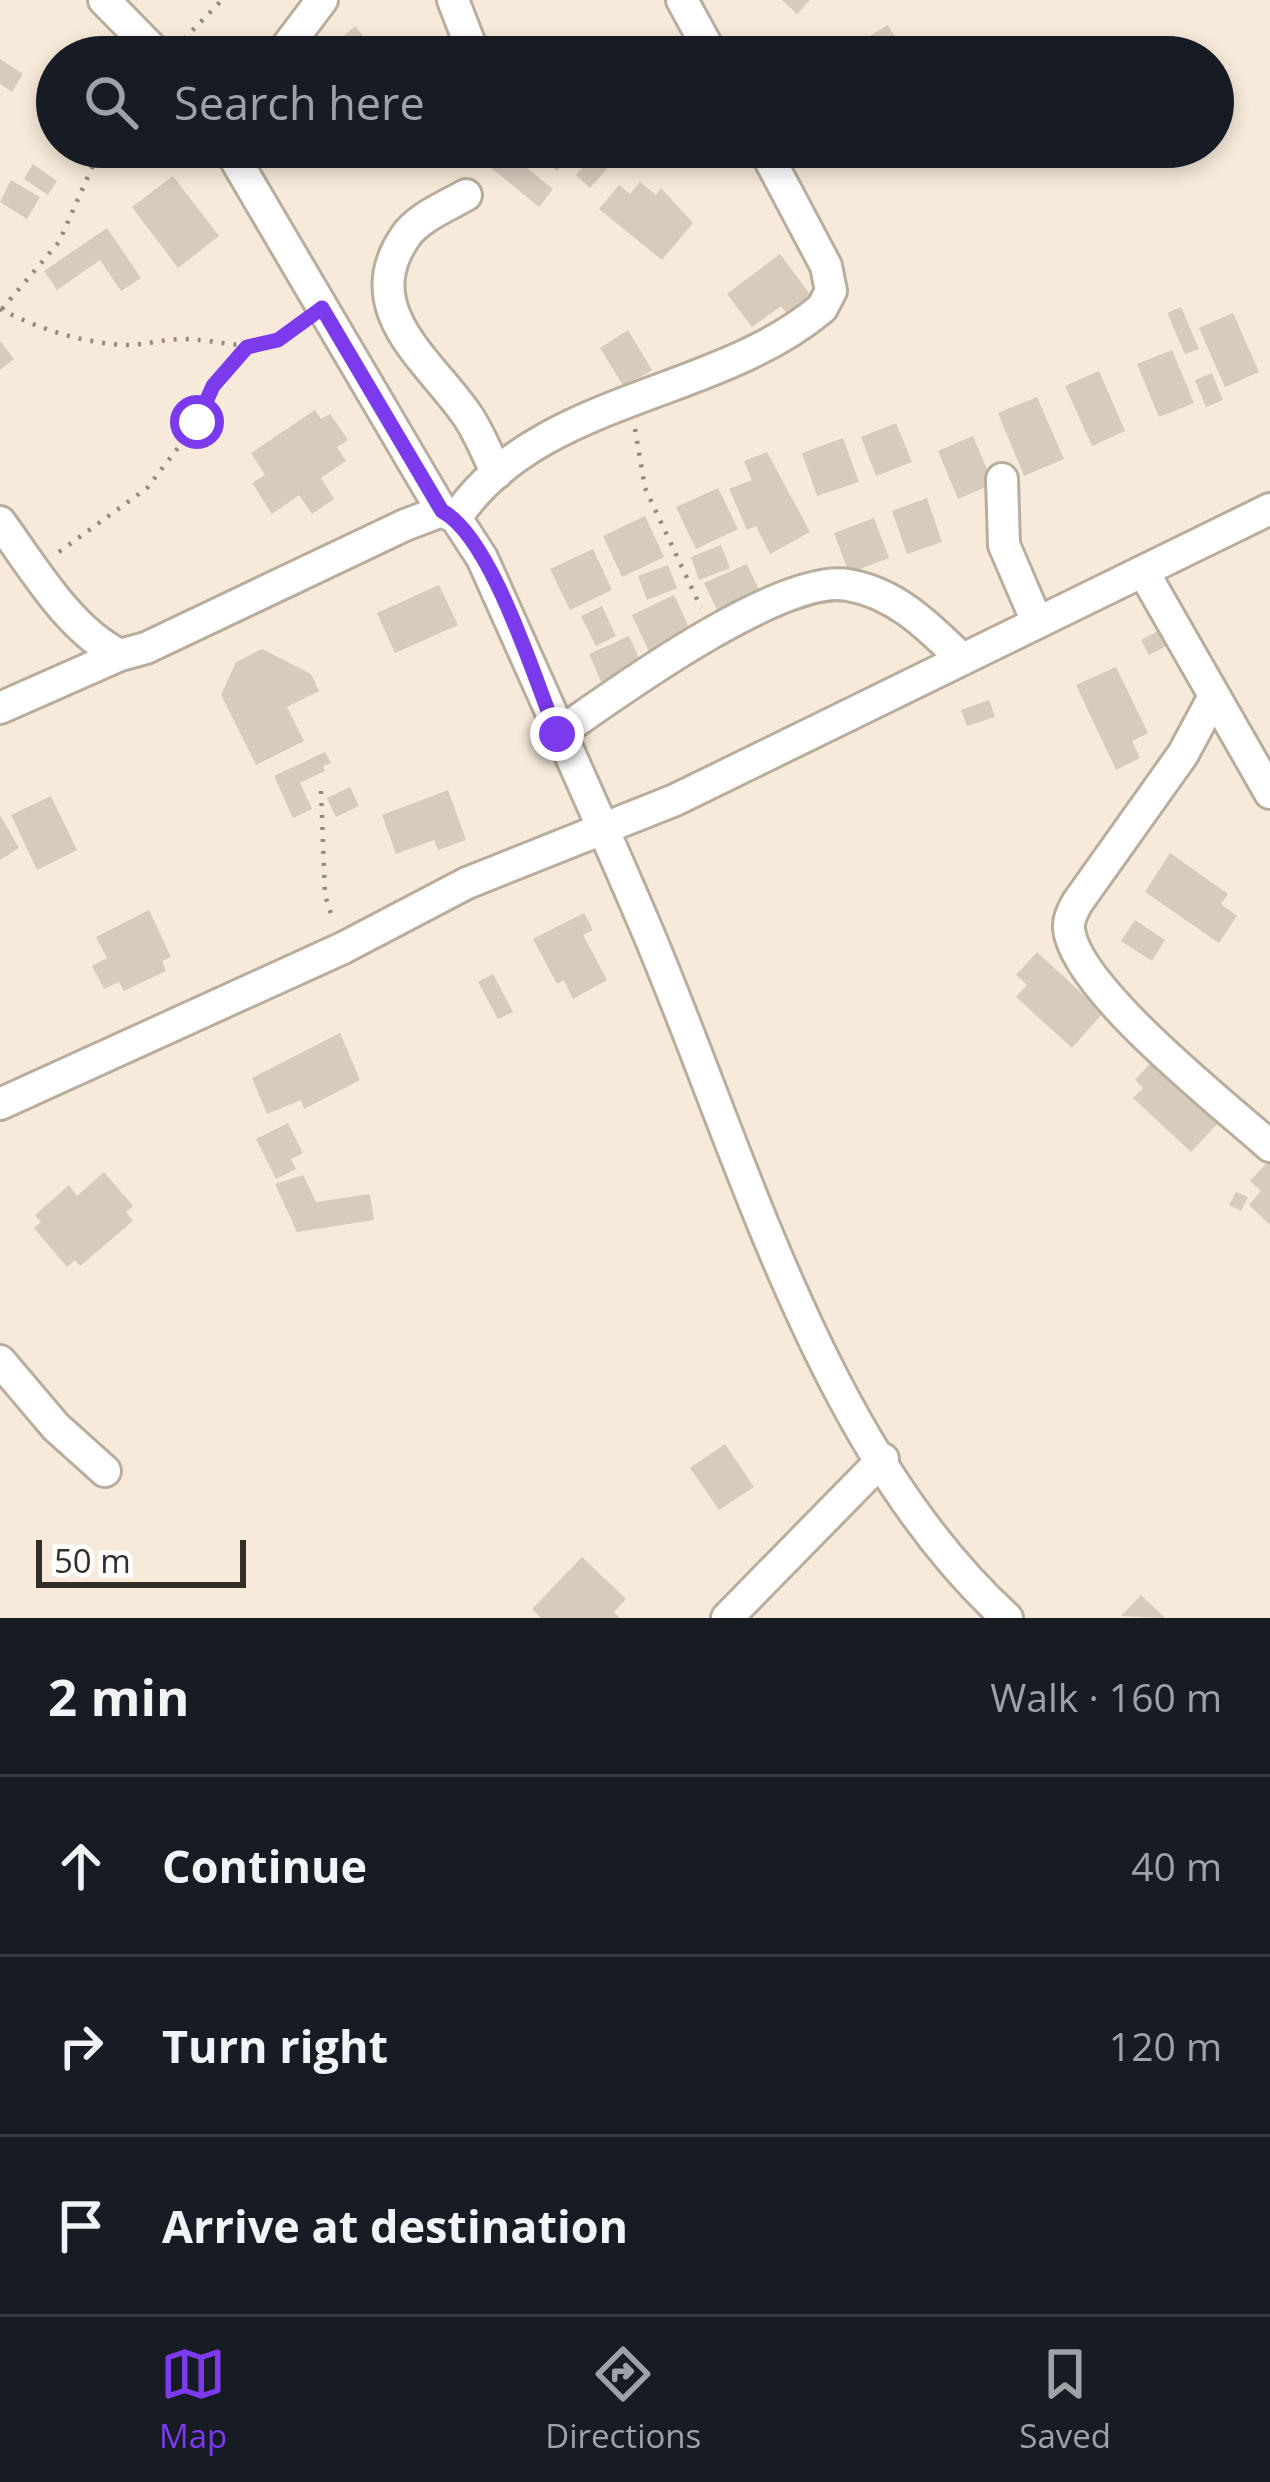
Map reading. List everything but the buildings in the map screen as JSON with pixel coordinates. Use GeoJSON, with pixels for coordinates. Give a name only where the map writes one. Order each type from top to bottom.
{"type":"FeatureCollection","features":[{"type":"Feature","properties":{"kind":"street"},"geometry":{"type":"LineString","coordinates":[[104,0],[152,36]]}},
{"type":"Feature","properties":{"kind":"street"},"geometry":{"type":"LineString","coordinates":[[295,36],[322,0]]}},
{"type":"Feature","properties":{"kind":"street"},"geometry":{"type":"LineString","coordinates":[[453,0],[467,36]]}},
{"type":"Feature","properties":{"kind":"street"},"geometry":{"type":"LineString","coordinates":[[682,0],[702,36]]}},
{"type":"Feature","properties":{"kind":"street"},"geometry":{"type":"LineString","coordinates":[[245,168],[322,308],[449,514],[482,558],[644,923],[809,1332],[933,1534],[1007,1618]]}},
{"type":"Feature","properties":{"kind":"street"},"geometry":{"type":"LineString","coordinates":[[0,708],[449,514],[497,472],[632,400],[807,320],[828,299],[831,281],[774,168]]}},
{"type":"Feature","properties":{"kind":"street"},"geometry":{"type":"LineString","coordinates":[[466,195],[405,235],[391,280],[392,314],[422,362],[467,415],[497,472]]}},
{"type":"Feature","properties":{"kind":"street"},"geometry":{"type":"LineString","coordinates":[[1002,479],[1004,545],[1037,622]]}},
{"type":"Feature","properties":{"kind":"street"},"geometry":{"type":"LineString","coordinates":[[0,1104],[343,948],[467,883],[602,832],[1270,509]]}},
{"type":"Feature","properties":{"kind":"street"},"geometry":{"type":"LineString","coordinates":[[0,522],[101,646],[120,655]]}},
{"type":"Feature","properties":{"kind":"street"},"geometry":{"type":"LineString","coordinates":[[1143,572],[1212,700],[1270,793]]}},
{"type":"Feature","properties":{"kind":"street"},"geometry":{"type":"LineString","coordinates":[[557,734],[712,631],[811,587],[848,584],[901,605],[962,659]]}},
{"type":"Feature","properties":{"kind":"street"},"geometry":{"type":"LineString","coordinates":[[1212,700],[1183,754],[1077,902],[1069,927],[1074,946],[1111,1000],[1270,1146]]}},
{"type":"Feature","properties":{"kind":"street"},"geometry":{"type":"LineString","coordinates":[[0,1361],[56,1426],[105,1471]]}},
{"type":"Feature","properties":{"kind":"street"},"geometry":{"type":"LineString","coordinates":[[727,1618],[883,1459]]}},
{"type":"Feature","properties":{"kind":"path"},"geometry":{"type":"LineString","coordinates":[[185,36],[222,0]]}},
{"type":"Feature","properties":{"kind":"path"},"geometry":{"type":"LineString","coordinates":[[92,168],[59,242],[1,309],[52,332],[92,340],[130,345],[186,339],[247,347],[278,340],[322,308]]}},
{"type":"Feature","properties":{"kind":"path"},"geometry":{"type":"LineString","coordinates":[[34,569],[147,488],[197,422],[213,386],[247,347]]}},
{"type":"Feature","properties":{"kind":"path"},"geometry":{"type":"LineString","coordinates":[[632,400],[645,488],[712,631]]}},
{"type":"Feature","properties":{"kind":"path"},"geometry":{"type":"LineString","coordinates":[[321,791],[326,895],[343,948]]}},
{"type":"Feature","properties":{"kind":"route"},"geometry":{"type":"LineString","coordinates":[[197,422],[213,386],[247,347],[278,340],[322,308],[442,511],[456,518],[482,558],[557,734]]}}]}
